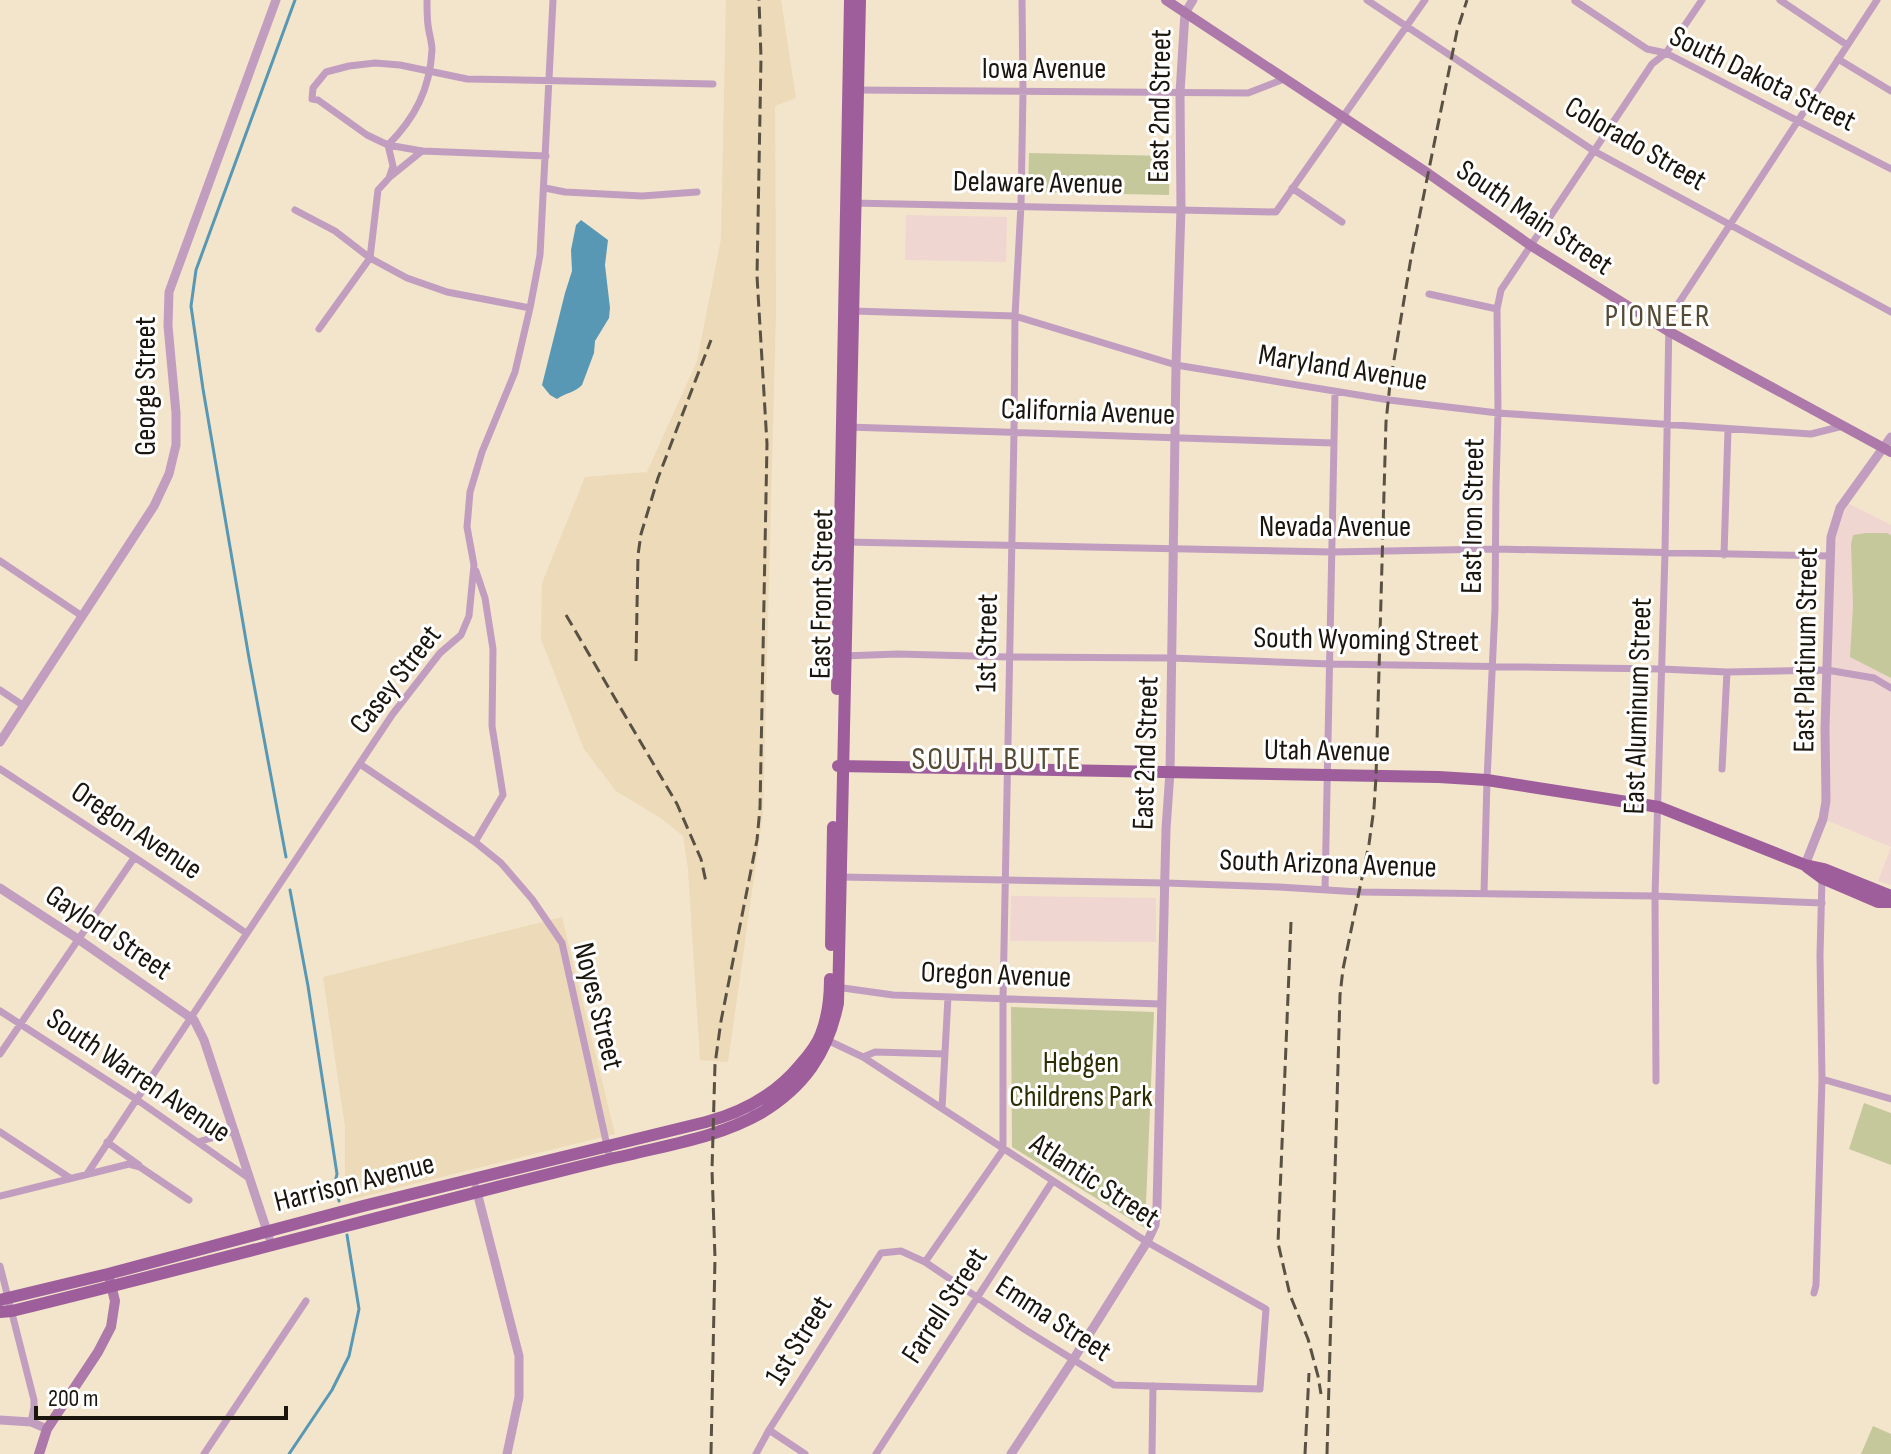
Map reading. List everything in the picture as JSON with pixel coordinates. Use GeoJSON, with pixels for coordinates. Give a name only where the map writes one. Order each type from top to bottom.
{"type":"FeatureCollection","features":[{"type":"Feature","properties":{"kind":"main road","name":"East Front Street"},"geometry":{"type":"LineString","coordinates":[[719,1132],[762,1112],[795,1088],[818,1059],[838,1003],[834,986],[853,90],[850,0]]}},
{"type":"Feature","properties":{"kind":"main road","name":"East Front Street"},"geometry":{"type":"LineString","coordinates":[[853,90],[860,0]]}},
{"type":"Feature","properties":{"kind":"main road","name":"South Main Street"},"geometry":{"type":"LineString","coordinates":[[1166,0],[1429,174],[1530,245],[1668,331],[1887,450]]}},
{"type":"Feature","properties":{"kind":"main road","name":"Utah Avenue"},"geometry":{"type":"LineString","coordinates":[[838,766],[1487,780],[1659,807],[1887,900]]}},
{"type":"Feature","properties":{"kind":"main road","name":"East Front Street"},"geometry":{"type":"LineString","coordinates":[[722,1117],[756,1103],[787,1081],[824,1039]]}},
{"type":"Feature","properties":{"kind":"main road","name":"Harrison Avenue"},"geometry":{"type":"LineString","coordinates":[[110,1280],[268,1230],[722,1117]]}},
{"type":"Feature","properties":{"kind":"main road"},"geometry":{"type":"LineString","coordinates":[[659,1148],[659,1141],[663,1138],[706,1122]]}},
{"type":"Feature","properties":{"kind":"main road","name":"Harrison Avenue"},"geometry":{"type":"LineString","coordinates":[[5,1305],[271,1245],[719,1132]]}},
{"type":"Feature","properties":{"kind":"main road"},"geometry":{"type":"LineString","coordinates":[[39,1454],[47,1429],[105,1342],[115,1314],[110,1280]]}},
{"type":"Feature","properties":{"kind":"street","name":"George Street"},"geometry":{"type":"LineString","coordinates":[[0,742],[154,506],[169,474],[176,445],[176,413],[168,326],[169,292],[276,0]]}},
{"type":"Feature","properties":{"kind":"street"},"geometry":{"type":"LineString","coordinates":[[388,145],[421,102],[432,47],[427,0]]}},
{"type":"Feature","properties":{"kind":"street","name":"Casey Street"},"geometry":{"type":"LineString","coordinates":[[87,1174],[392,715],[440,653],[461,635],[469,616],[474,565],[467,527],[470,492],[482,452],[515,372],[540,255],[553,0]]}},
{"type":"Feature","properties":{"kind":"street","name":"1st Street"},"geometry":{"type":"LineString","coordinates":[[1003,1150],[1015,316],[1023,92],[1022,0]]}},
{"type":"Feature","properties":{"kind":"street"},"geometry":{"type":"LineString","coordinates":[[1185,13],[1193,0]]}},
{"type":"Feature","properties":{"kind":"street","name":"Colorado Street"},"geometry":{"type":"LineString","coordinates":[[1367,0],[1594,151],[1891,312]]}},
{"type":"Feature","properties":{"kind":"street"},"geometry":{"type":"LineString","coordinates":[[1342,222],[1292,188],[1425,0]]}},
{"type":"Feature","properties":{"kind":"street","name":"East Iron Street"},"geometry":{"type":"LineString","coordinates":[[1484,893],[1495,609],[1497,309],[1501,290],[1652,64],[1666,53],[1702,0]]}},
{"type":"Feature","properties":{"kind":"street"},"geometry":{"type":"LineString","coordinates":[[1780,0],[1847,45]]}},
{"type":"Feature","properties":{"kind":"street"},"geometry":{"type":"LineString","coordinates":[[1668,331],[1669,318],[1877,0]]}},
{"type":"Feature","properties":{"kind":"street","name":"South Dakota Street"},"geometry":{"type":"LineString","coordinates":[[1575,1],[1647,49],[1666,53],[1891,169]]}},
{"type":"Feature","properties":{"kind":"street","name":"East 2nd Street"},"geometry":{"type":"LineString","coordinates":[[1011,1454],[1073,1360],[1155,1225],[1170,772],[1181,209],[1180,93],[1185,13]]}},
{"type":"Feature","properties":{"kind":"street"},"geometry":{"type":"LineString","coordinates":[[1838,59],[1891,91]]}},
{"type":"Feature","properties":{"kind":"street"},"geometry":{"type":"LineString","coordinates":[[546,156],[422,151],[388,145],[312,99],[313,88],[326,72],[375,63],[467,79],[713,84]]}},
{"type":"Feature","properties":{"kind":"street","name":"Iowa Avenue"},"geometry":{"type":"LineString","coordinates":[[853,90],[1248,93],[1284,79]]}},
{"type":"Feature","properties":{"kind":"street"},"geometry":{"type":"LineString","coordinates":[[388,145],[393,166],[389,178]]}},
{"type":"Feature","properties":{"kind":"street"},"geometry":{"type":"LineString","coordinates":[[319,329],[370,258],[378,190],[422,151]]}},
{"type":"Feature","properties":{"kind":"street"},"geometry":{"type":"LineString","coordinates":[[545,188],[642,196],[697,192]]}},
{"type":"Feature","properties":{"kind":"street","name":"Delaware Avenue"},"geometry":{"type":"LineString","coordinates":[[851,203],[1276,212],[1292,188]]}},
{"type":"Feature","properties":{"kind":"street"},"geometry":{"type":"LineString","coordinates":[[295,210],[335,231],[370,258],[407,278],[447,292],[530,308]]}},
{"type":"Feature","properties":{"kind":"street"},"geometry":{"type":"LineString","coordinates":[[1429,294],[1497,309]]}},
{"type":"Feature","properties":{"kind":"street","name":"Maryland Avenue"},"geometry":{"type":"LineString","coordinates":[[848,311],[1015,316],[1176,365],[1335,392],[1498,413],[1811,434],[1843,426]]}},
{"type":"Feature","properties":{"kind":"street","name":"East Aluminum Street"},"geometry":{"type":"LineString","coordinates":[[1656,1081],[1655,896],[1668,331]]}},
{"type":"Feature","properties":{"kind":"street"},"geometry":{"type":"LineString","coordinates":[[1325,890],[1335,392]]}},
{"type":"Feature","properties":{"kind":"street","name":"California Avenue"},"geometry":{"type":"LineString","coordinates":[[846,427],[1334,443]]}},
{"type":"Feature","properties":{"kind":"street"},"geometry":{"type":"LineString","coordinates":[[1724,555],[1728,430]]}},
{"type":"Feature","properties":{"kind":"street","name":"East Platinum Street"},"geometry":{"type":"LineString","coordinates":[[1805,865],[1823,819],[1826,801],[1830,556],[1834,523],[1840,508],[1887,450],[1891,437]]}},
{"type":"Feature","properties":{"kind":"street","name":"Nevada Avenue"},"geometry":{"type":"LineString","coordinates":[[844,542],[1332,552],[1495,549],[1830,556]]}},
{"type":"Feature","properties":{"kind":"street"},"geometry":{"type":"LineString","coordinates":[[0,561],[82,616]]}},
{"type":"Feature","properties":{"kind":"street"},"geometry":{"type":"LineString","coordinates":[[474,565],[485,598],[493,649],[492,726],[503,795],[475,842]]}},
{"type":"Feature","properties":{"kind":"street","name":"South Wyoming Street"},"geometry":{"type":"LineString","coordinates":[[841,656],[1171,658],[1727,672],[1827,670],[1874,678],[1891,688]]}},
{"type":"Feature","properties":{"kind":"street"},"geometry":{"type":"LineString","coordinates":[[1722,769],[1727,672]]}},
{"type":"Feature","properties":{"kind":"street"},"geometry":{"type":"LineString","coordinates":[[0,690],[24,706]]}},
{"type":"Feature","properties":{"kind":"street","name":"Noyes Street"},"geometry":{"type":"LineString","coordinates":[[360,764],[501,863],[532,899],[562,943],[610,1159]]}},
{"type":"Feature","properties":{"kind":"street","name":"Oregon Avenue"},"geometry":{"type":"LineString","coordinates":[[0,769],[78,818],[246,933]]}},
{"type":"Feature","properties":{"kind":"street"},"geometry":{"type":"LineString","coordinates":[[0,1054],[134,858]]}},
{"type":"Feature","properties":{"kind":"street"},"geometry":{"type":"LineString","coordinates":[[1814,1293],[1822,1079],[1821,873]]}},
{"type":"Feature","properties":{"kind":"street","name":"South Arizona Avenue"},"geometry":{"type":"LineString","coordinates":[[836,877],[1166,883],[1822,903]]}},
{"type":"Feature","properties":{"kind":"street","name":"Gaylord Street"},"geometry":{"type":"LineString","coordinates":[[0,888],[190,1016]]}},
{"type":"Feature","properties":{"kind":"street","name":"Oregon Avenue"},"geometry":{"type":"LineString","coordinates":[[834,986],[893,995],[1161,1004]]}},
{"type":"Feature","properties":{"kind":"street"},"geometry":{"type":"LineString","coordinates":[[942,1108],[948,997]]}},
{"type":"Feature","properties":{"kind":"street","name":"South Warren Avenue"},"geometry":{"type":"LineString","coordinates":[[0,1011],[136,1099],[251,1180]]}},
{"type":"Feature","properties":{"kind":"street"},"geometry":{"type":"LineString","coordinates":[[190,1016],[200,1030],[271,1245]]}},
{"type":"Feature","properties":{"kind":"street","name":"Atlantic Street"},"geometry":{"type":"LineString","coordinates":[[824,1039],[863,1057],[1147,1242],[1266,1309],[1260,1389]]}},
{"type":"Feature","properties":{"kind":"street"},"geometry":{"type":"LineString","coordinates":[[863,1057],[875,1052],[945,1054]]}},
{"type":"Feature","properties":{"kind":"street"},"geometry":{"type":"LineString","coordinates":[[1822,1079],[1891,1099]]}},
{"type":"Feature","properties":{"kind":"street"},"geometry":{"type":"LineString","coordinates":[[198,1142],[235,1131]]}},
{"type":"Feature","properties":{"kind":"street"},"geometry":{"type":"LineString","coordinates":[[0,1132],[70,1178]]}},
{"type":"Feature","properties":{"kind":"street"},"geometry":{"type":"LineString","coordinates":[[107,1142],[189,1200]]}},
{"type":"Feature","properties":{"kind":"street"},"geometry":{"type":"LineString","coordinates":[[925,1262],[1003,1150]]}},
{"type":"Feature","properties":{"kind":"street"},"geometry":{"type":"LineString","coordinates":[[0,1196],[124,1165],[140,1167]]}},
{"type":"Feature","properties":{"kind":"street"},"geometry":{"type":"LineString","coordinates":[[473,1179],[519,1356],[519,1397],[507,1454]]}},
{"type":"Feature","properties":{"kind":"street","name":"Farrell Street"},"geometry":{"type":"LineString","coordinates":[[876,1454],[1052,1182]]}},
{"type":"Feature","properties":{"kind":"street","name":"Emma Street"},"geometry":{"type":"LineString","coordinates":[[881,1253],[901,1251],[925,1262],[1114,1385],[1260,1389]]}},
{"type":"Feature","properties":{"kind":"street","name":"1st Street"},"geometry":{"type":"LineString","coordinates":[[756,1454],[881,1253]]}},
{"type":"Feature","properties":{"kind":"street"},"geometry":{"type":"LineString","coordinates":[[0,1266],[5,1305],[34,1405],[31,1422]]}},
{"type":"Feature","properties":{"kind":"street"},"geometry":{"type":"LineString","coordinates":[[204,1454],[306,1301]]}},
{"type":"Feature","properties":{"kind":"street"},"geometry":{"type":"LineString","coordinates":[[1152,1454],[1153,1386]]}},
{"type":"Feature","properties":{"kind":"street"},"geometry":{"type":"LineString","coordinates":[[0,1420],[31,1422],[47,1429]]}},
{"type":"Feature","properties":{"kind":"street"},"geometry":{"type":"LineString","coordinates":[[769,1430],[805,1454]]}},
{"type":"Feature","properties":{"kind":"shaded area"},"geometry":{"type":"Polygon","coordinates":[[[726,0],[781,0],[796,98],[775,106],[776,310],[763,814],[728,1062],[700,1060],[688,869],[683,836],[662,819],[616,791],[584,749],[541,639],[542,583],[585,477],[647,472],[697,361],[721,239],[726,0]]]}},
{"type":"Feature","properties":{"kind":"shaded area"},"geometry":{"type":"Polygon","coordinates":[[[906,215],[1007,217],[1006,262],[905,260],[906,215]]]}},
{"type":"Feature","properties":{"kind":"shaded area"},"geometry":{"type":"Polygon","coordinates":[[[1844,501],[1891,525],[1891,847],[1823,819],[1834,523],[1844,501]]]}},
{"type":"Feature","properties":{"kind":"shaded area"},"geometry":{"type":"Polygon","coordinates":[[[1891,847],[1891,885],[1878,881],[1891,847]]]}},
{"type":"Feature","properties":{"kind":"shaded area"},"geometry":{"type":"Polygon","coordinates":[[[1011,896],[1156,898],[1156,942],[1010,941],[1011,896]]]}},
{"type":"Feature","properties":{"kind":"shaded area"},"geometry":{"type":"Polygon","coordinates":[[[562,917],[615,1134],[349,1200],[345,1180],[345,1127],[323,977],[562,917]]]}},
{"type":"Feature","properties":{"kind":"green space"},"geometry":{"type":"Polygon","coordinates":[[[1029,153],[1170,156],[1169,195],[1028,192],[1029,153]]]}},
{"type":"Feature","properties":{"kind":"green space"},"geometry":{"type":"Polygon","coordinates":[[[1853,535],[1891,535],[1891,678],[1850,657],[1853,606],[1851,544],[1853,535]]]}},
{"type":"Feature","properties":{"kind":"green space","name":"Hebgen Childrens Park"},"geometry":{"type":"Polygon","coordinates":[[[1011,1007],[1154,1012],[1145,1228],[1012,1147],[1011,1007]]]}},
{"type":"Feature","properties":{"kind":"green space"},"geometry":{"type":"Polygon","coordinates":[[[1864,1103],[1891,1113],[1891,1165],[1849,1149],[1864,1103]]]}},
{"type":"Feature","properties":{"kind":"green space"},"geometry":{"type":"Polygon","coordinates":[[[1873,1426],[1891,1434],[1891,1454],[1861,1454],[1873,1426]]]}},
{"type":"Feature","properties":{"kind":"water"},"geometry":{"type":"Polygon","coordinates":[[[581,220],[608,240],[605,265],[609,318],[595,341],[594,353],[582,385],[557,399],[542,385],[572,271],[571,250],[576,225],[581,220]]]}},
{"type":"Feature","properties":{"kind":"waterway"},"geometry":{"type":"LineString","coordinates":[[286,857],[249,658],[191,306],[196,270],[295,0]]}},
{"type":"Feature","properties":{"kind":"waterway"},"geometry":{"type":"LineString","coordinates":[[290,890],[308,986],[339,1201]]}},
{"type":"Feature","properties":{"kind":"waterway"},"geometry":{"type":"LineString","coordinates":[[289,1454],[332,1390],[349,1356],[359,1309],[347,1235]]}},
{"type":"Feature","properties":{"kind":"railway"},"geometry":{"type":"LineString","coordinates":[[711,1454],[715,1064],[757,840],[760,808],[767,444],[757,276],[761,58],[759,0]]}},
{"type":"Feature","properties":{"kind":"railway"},"geometry":{"type":"LineString","coordinates":[[1327,1454],[1340,995],[1374,808],[1386,422],[1411,258],[1457,31],[1467,0]]}},
{"type":"Feature","properties":{"kind":"railway"},"geometry":{"type":"LineString","coordinates":[[636,661],[641,534],[658,478],[711,340]]}},
{"type":"Feature","properties":{"kind":"railway"},"geometry":{"type":"LineString","coordinates":[[566,615],[677,804],[701,859],[706,882]]}},
{"type":"Feature","properties":{"kind":"railway"},"geometry":{"type":"LineString","coordinates":[[1291,922],[1278,1243],[1290,1295],[1308,1339],[1321,1394]]}},
{"type":"Feature","properties":{"kind":"railway"},"geometry":{"type":"LineString","coordinates":[[1305,1454],[1309,1373]]}},
{"type":"Feature","properties":{"kind":"district","name":"PIONEER"},"geometry":{"type":"Point","coordinates":[1658,315]}},
{"type":"Feature","properties":{"kind":"district","name":"SOUTH BUTTE"},"geometry":{"type":"Point","coordinates":[997,758]}}]}
